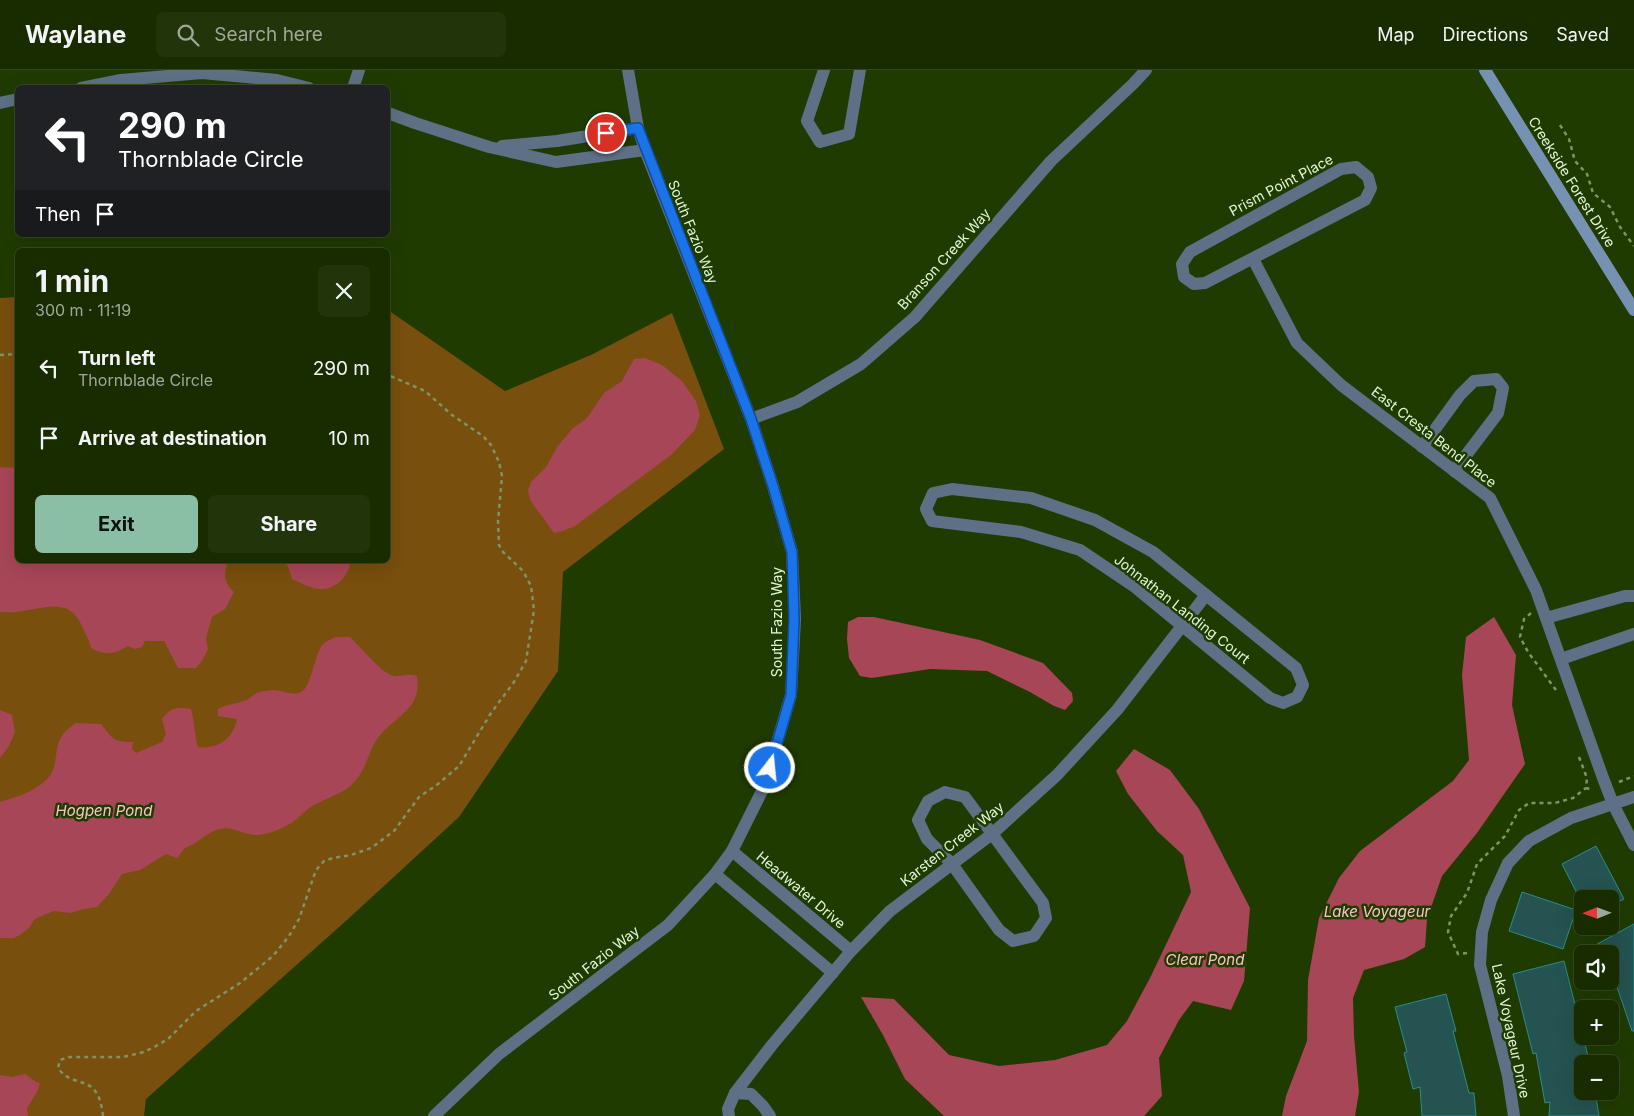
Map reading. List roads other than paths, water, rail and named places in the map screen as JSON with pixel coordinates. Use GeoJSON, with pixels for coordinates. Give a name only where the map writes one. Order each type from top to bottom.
{"type":"FeatureCollection","features":[{"type":"Feature","properties":{"kind":"main road","name":"Creekside Forest Drive"},"geometry":{"type":"LineString","coordinates":[[1485,70],[1634,310]]}},
{"type":"Feature","properties":{"kind":"street"},"geometry":{"type":"LineString","coordinates":[[354,85],[359,70]]}},
{"type":"Feature","properties":{"kind":"street","name":"South Fazio Way"},"geometry":{"type":"LineString","coordinates":[[434,1116],[499,1054],[668,925],[715,874],[732,851],[764,786],[791,695],[794,619],[792,552],[751,419],[645,150],[638,128],[628,70]]}},
{"type":"Feature","properties":{"kind":"street"},"geometry":{"type":"LineString","coordinates":[[824,70],[807,121],[820,142],[849,134],[860,70]]}},
{"type":"Feature","properties":{"kind":"street","name":"Branson Creek Way"},"geometry":{"type":"LineString","coordinates":[[751,419],[796,402],[861,364],[915,317],[1051,161],[1146,70]]}},
{"type":"Feature","properties":{"kind":"street","name":"Branson Creek Way"},"geometry":{"type":"LineString","coordinates":[[1133,84],[1156,70]]}},
{"type":"Feature","properties":{"kind":"street"},"geometry":{"type":"LineString","coordinates":[[95,85],[121,80],[202,73],[277,80],[297,85]]}},
{"type":"Feature","properties":{"kind":"street"},"geometry":{"type":"LineString","coordinates":[[0,103],[15,100]]}},
{"type":"Feature","properties":{"kind":"street"},"geometry":{"type":"LineString","coordinates":[[390,114],[414,124],[489,147],[556,162],[645,150]]}},
{"type":"Feature","properties":{"kind":"street"},"geometry":{"type":"LineString","coordinates":[[489,147],[557,141],[638,128]]}},
{"type":"Feature","properties":{"kind":"street","name":"Prism Point Place"},"geometry":{"type":"LineString","coordinates":[[1356,167],[1368,177],[1372,188],[1365,200],[1252,259],[1205,284],[1194,284],[1184,277],[1182,264],[1190,252],[1341,169],[1356,167]]}},
{"type":"Feature","properties":{"kind":"street","name":"East Cresta Bend Place"},"geometry":{"type":"LineString","coordinates":[[1252,259],[1297,343],[1341,385],[1490,498],[1536,590],[1613,804],[1634,846]]}},
{"type":"Feature","properties":{"kind":"street"},"geometry":{"type":"LineString","coordinates":[[1422,447],[1460,395],[1474,381],[1496,379],[1503,388],[1498,412],[1454,471]]}},
{"type":"Feature","properties":{"kind":"street","name":"Johnathan Landing Court"},"geometry":{"type":"LineString","coordinates":[[952,489],[1031,498],[1095,520],[1153,552],[1206,595],[1296,668],[1302,685],[1297,697],[1283,703],[1270,698],[1135,587],[1080,550],[1021,532],[932,521],[926,509],[934,493],[952,489]]}},
{"type":"Feature","properties":{"kind":"street","name":"Karsten Creek Way"},"geometry":{"type":"LineString","coordinates":[[735,1093],[772,1045],[851,951],[890,910],[992,834],[1057,775],[1117,710],[1206,595]]}},
{"type":"Feature","properties":{"kind":"street"},"geometry":{"type":"LineString","coordinates":[[1546,618],[1625,596],[1634,596]]}},
{"type":"Feature","properties":{"kind":"street"},"geometry":{"type":"LineString","coordinates":[[1561,659],[1634,634]]}},
{"type":"Feature","properties":{"kind":"street"},"geometry":{"type":"LineString","coordinates":[[945,792],[965,797],[992,834],[1043,903],[1046,918],[1034,936],[1013,942],[999,930],[952,864],[927,838],[918,820],[928,801],[945,792]]}},
{"type":"Feature","properties":{"kind":"street","name":"Lake Voyageur Drive"},"geometry":{"type":"LineString","coordinates":[[1514,1116],[1508,1076],[1480,965],[1482,932],[1491,900],[1508,863],[1529,842],[1570,818],[1634,797]]}},
{"type":"Feature","properties":{"kind":"street","name":"Headwater Drive"},"geometry":{"type":"LineString","coordinates":[[732,851],[851,951]]}},
{"type":"Feature","properties":{"kind":"street"},"geometry":{"type":"LineString","coordinates":[[715,874],[833,973]]}},
{"type":"Feature","properties":{"kind":"street"},"geometry":{"type":"LineString","coordinates":[[729,1116],[728,1109],[735,1093],[751,1094],[770,1116]]}},
{"type":"Feature","properties":{"kind":"water"},"geometry":{"type":"Polygon","coordinates":[[[645,358],[662,365],[682,381],[696,401],[700,415],[695,430],[671,455],[575,526],[554,533],[530,500],[528,490],[531,482],[546,467],[557,447],[572,429],[587,418],[604,393],[622,381],[634,359],[645,358]]]}},
{"type":"Feature","properties":{"kind":"water"},"geometry":{"type":"Polygon","coordinates":[[[0,467],[15,468],[15,563],[228,563],[225,577],[228,585],[234,592],[225,609],[212,617],[206,638],[208,649],[196,668],[178,668],[164,641],[145,641],[142,647],[135,649],[128,646],[110,653],[96,651],[91,648],[89,640],[76,616],[62,607],[0,612],[0,467]]]}},
{"type":"Feature","properties":{"kind":"water"},"geometry":{"type":"Polygon","coordinates":[[[283,563],[350,563],[348,571],[341,581],[325,589],[309,586],[292,579],[288,566],[283,563]]]}},
{"type":"Feature","properties":{"kind":"water"},"geometry":{"type":"Polygon","coordinates":[[[858,617],[874,617],[980,640],[1043,663],[1072,693],[1073,701],[1065,710],[987,671],[930,669],[872,678],[860,676],[849,658],[847,639],[848,622],[858,617]]]}},
{"type":"Feature","properties":{"kind":"water","name":"Lake Voyageur"},"geometry":{"type":"Polygon","coordinates":[[[1494,617],[1516,655],[1512,705],[1525,764],[1477,833],[1442,876],[1427,919],[1425,947],[1404,959],[1364,970],[1353,998],[1359,1092],[1355,1116],[1282,1116],[1286,1096],[1307,1041],[1308,980],[1319,918],[1339,878],[1360,851],[1453,781],[1469,760],[1462,675],[1466,637],[1494,617]]]}},
{"type":"Feature","properties":{"kind":"water","name":"Hogpen Pond"},"geometry":{"type":"Polygon","coordinates":[[[336,637],[350,637],[389,674],[394,676],[417,676],[418,687],[413,703],[377,739],[360,775],[352,785],[311,807],[290,824],[271,832],[254,835],[223,828],[213,831],[185,848],[177,858],[166,854],[140,870],[122,874],[109,894],[97,907],[70,913],[54,911],[34,920],[29,928],[14,938],[0,938],[0,802],[35,789],[46,780],[53,769],[61,737],[67,730],[76,723],[101,724],[114,739],[133,742],[132,749],[136,753],[162,742],[166,734],[162,719],[171,710],[186,708],[191,709],[198,747],[218,744],[224,741],[232,732],[237,719],[218,716],[218,709],[247,700],[255,694],[262,692],[275,690],[291,693],[301,692],[310,678],[323,644],[336,637]]]}},
{"type":"Feature","properties":{"kind":"water"},"geometry":{"type":"Polygon","coordinates":[[[0,710],[12,715],[15,732],[9,746],[0,758],[0,710]]]}},
{"type":"Feature","properties":{"kind":"water","name":"Clear Pond"},"geometry":{"type":"Polygon","coordinates":[[[1134,749],[1170,770],[1199,809],[1250,908],[1244,981],[1231,1010],[1193,1001],[1179,1020],[1159,1058],[1162,1096],[1144,1116],[944,1116],[905,1079],[861,997],[894,999],[949,1055],[999,1066],[1055,1060],[1107,1045],[1127,1021],[1191,892],[1183,855],[1157,831],[1128,794],[1116,771],[1134,749]]]}},
{"type":"Feature","properties":{"kind":"water"},"geometry":{"type":"Polygon","coordinates":[[[25,1074],[40,1083],[27,1108],[28,1116],[0,1116],[0,1075],[12,1077],[25,1074]]]}}]}
